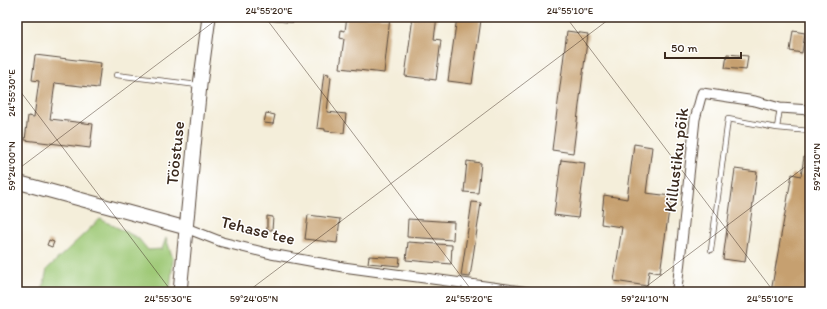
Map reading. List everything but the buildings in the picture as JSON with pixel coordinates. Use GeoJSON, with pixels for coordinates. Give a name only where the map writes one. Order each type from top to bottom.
{"type":"FeatureCollection","features":[{"type":"Feature","properties":{"kind":"street","name":"Tööstuse"},"geometry":{"type":"LineString","coordinates":[[180,292],[200,85],[209,17]]}},
{"type":"Feature","properties":{"kind":"street","name":"Killustiku põik"},"geometry":{"type":"LineString","coordinates":[[676,292],[695,119],[702,93],[755,100],[780,108],[810,110]]}},
{"type":"Feature","properties":{"kind":"street","name":"Tehase tee"},"geometry":{"type":"LineString","coordinates":[[17,182],[186,228],[222,242],[271,254],[356,270],[529,292]]}},
{"type":"Feature","properties":{"kind":"lane"},"geometry":{"type":"LineString","coordinates":[[261,17],[292,20]]}},
{"type":"Feature","properties":{"kind":"lane"},"geometry":{"type":"LineString","coordinates":[[116,75],[200,85]]}},
{"type":"Feature","properties":{"kind":"lane"},"geometry":{"type":"LineString","coordinates":[[777,128],[780,108]]}},
{"type":"Feature","properties":{"kind":"lane"},"geometry":{"type":"LineString","coordinates":[[711,250],[728,119],[777,128],[810,131]]}},
{"type":"Feature","properties":{"kind":"green space"},"geometry":{"type":"Polygon","coordinates":[[[100,219],[138,238],[148,250],[162,249],[166,238],[173,259],[170,292],[42,292],[47,269],[100,219]]]}}]}
